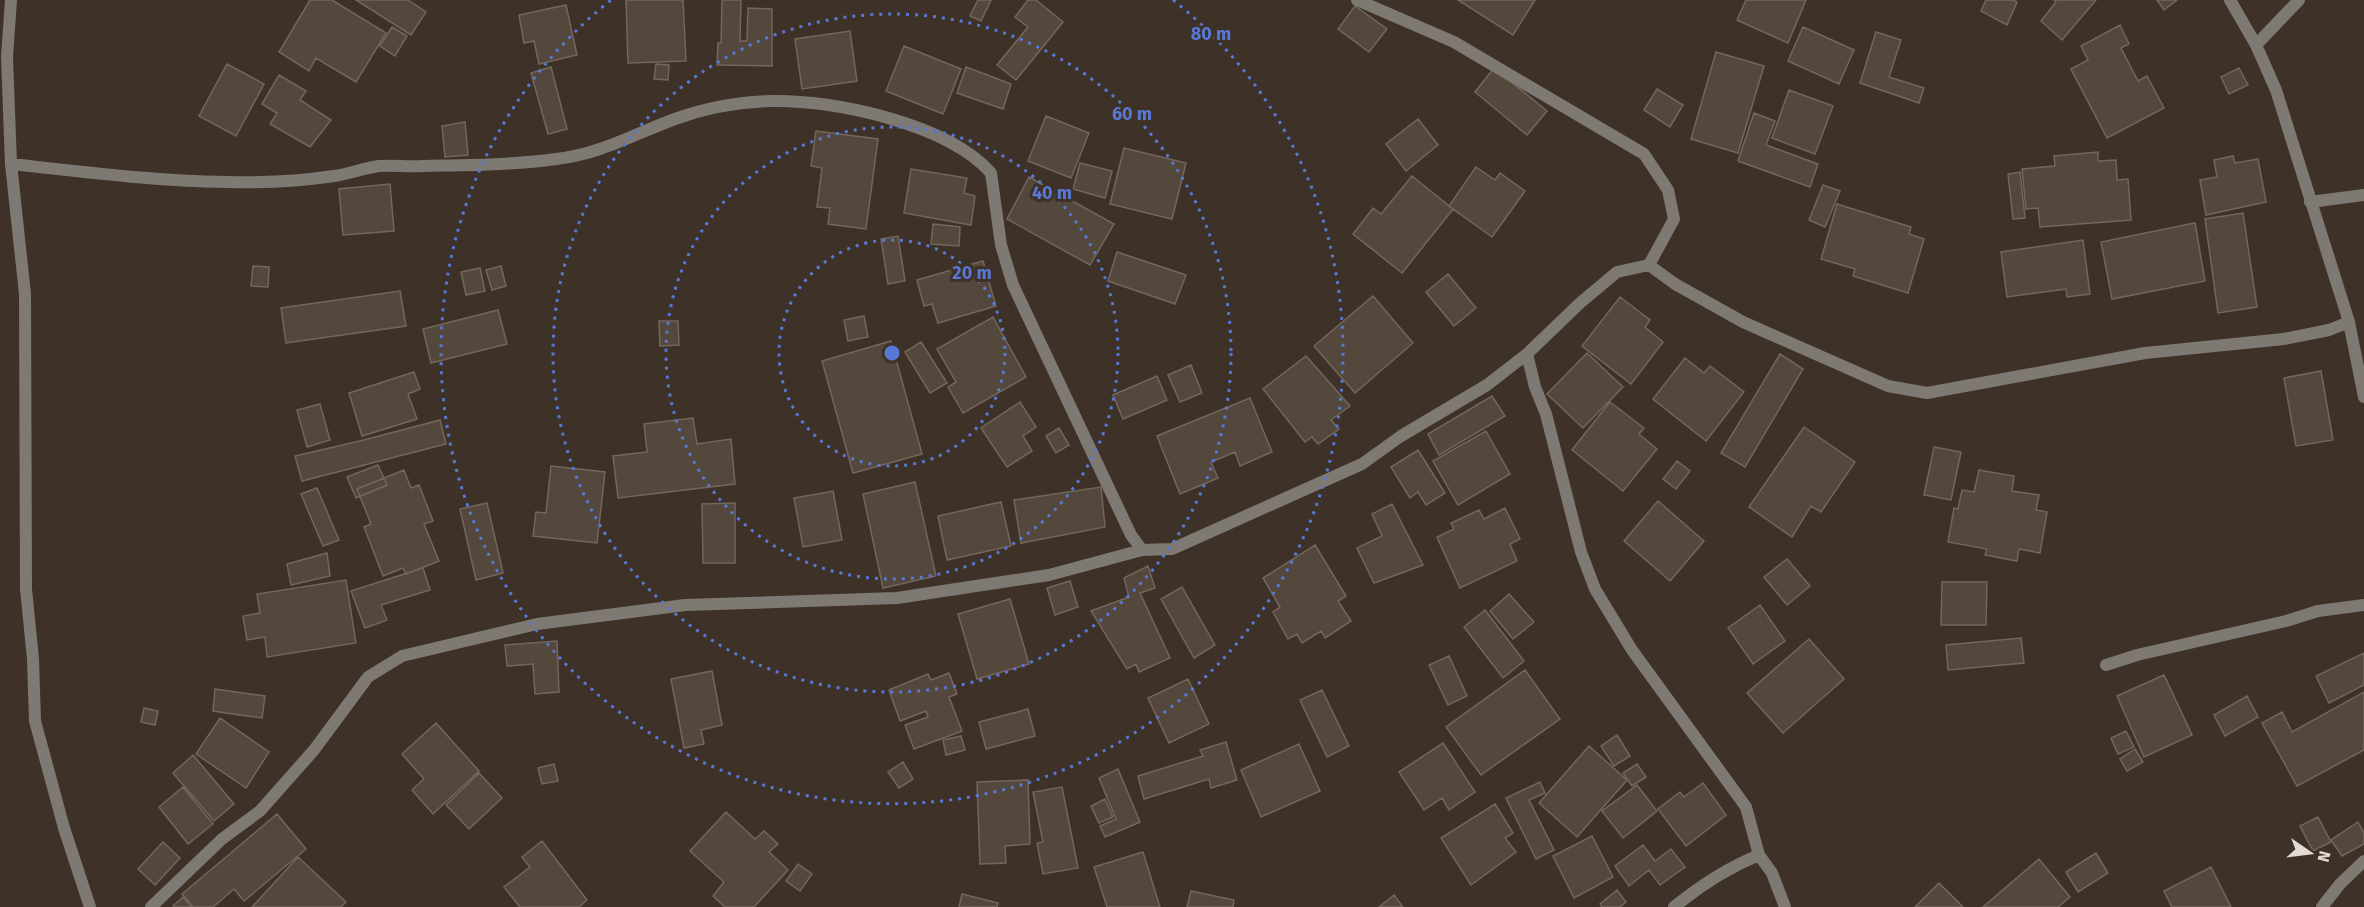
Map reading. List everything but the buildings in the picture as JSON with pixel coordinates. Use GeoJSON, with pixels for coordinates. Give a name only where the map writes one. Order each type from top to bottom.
{"type":"FeatureCollection","features":[{"type":"Feature","properties":{"kind":"street"},"geometry":{"type":"LineString","coordinates":[[11,0],[3,57],[11,164],[25,294],[26,589],[33,659],[35,721],[64,828],[90,907]]}},
{"type":"Feature","properties":{"kind":"street"},"geometry":{"type":"LineString","coordinates":[[151,907],[222,839],[261,811],[314,750],[368,677],[402,656],[537,624],[685,605],[897,598],[1049,575],[1142,550],[1172,549],[1362,464],[1401,436],[1487,385],[1527,354],[1580,303],[1617,272],[1649,264],[1674,219],[1668,190],[1644,154],[1454,42],[1357,0]]}},
{"type":"Feature","properties":{"kind":"street"},"geometry":{"type":"LineString","coordinates":[[2230,0],[2256,45],[2276,90],[2349,322],[2364,397]]}},
{"type":"Feature","properties":{"kind":"street"},"geometry":{"type":"LineString","coordinates":[[2256,45],[2299,0]]}},
{"type":"Feature","properties":{"kind":"street"},"geometry":{"type":"LineString","coordinates":[[11,164],[117,176],[229,182],[333,176],[379,166],[450,166],[557,159],[605,149],[686,116],[725,106],[770,101],[818,103],[908,124],[957,148],[985,166],[991,173],[1001,245],[1013,285],[1131,535],[1142,550]]}},
{"type":"Feature","properties":{"kind":"street"},"geometry":{"type":"LineString","coordinates":[[2310,202],[2364,195]]}},
{"type":"Feature","properties":{"kind":"street"},"geometry":{"type":"LineString","coordinates":[[1649,264],[1675,284],[1761,331],[1888,386],[1927,393],[2135,355],[2284,339],[2329,330],[2349,322]]}},
{"type":"Feature","properties":{"kind":"street"},"geometry":{"type":"LineString","coordinates":[[1527,354],[1535,387],[1546,414],[1581,552],[1595,589],[1632,650],[1746,807],[1759,855],[1772,873],[1785,907]]}},
{"type":"Feature","properties":{"kind":"street"},"geometry":{"type":"LineString","coordinates":[[2106,665],[2137,655],[2286,621],[2318,611],[2364,604]]}},
{"type":"Feature","properties":{"kind":"street"},"geometry":{"type":"LineString","coordinates":[[1674,907],[1698,887],[1722,872],[1759,855]]}},
{"type":"Feature","properties":{"kind":"street"},"geometry":{"type":"LineString","coordinates":[[2322,907],[2340,884],[2364,861]]}}]}
